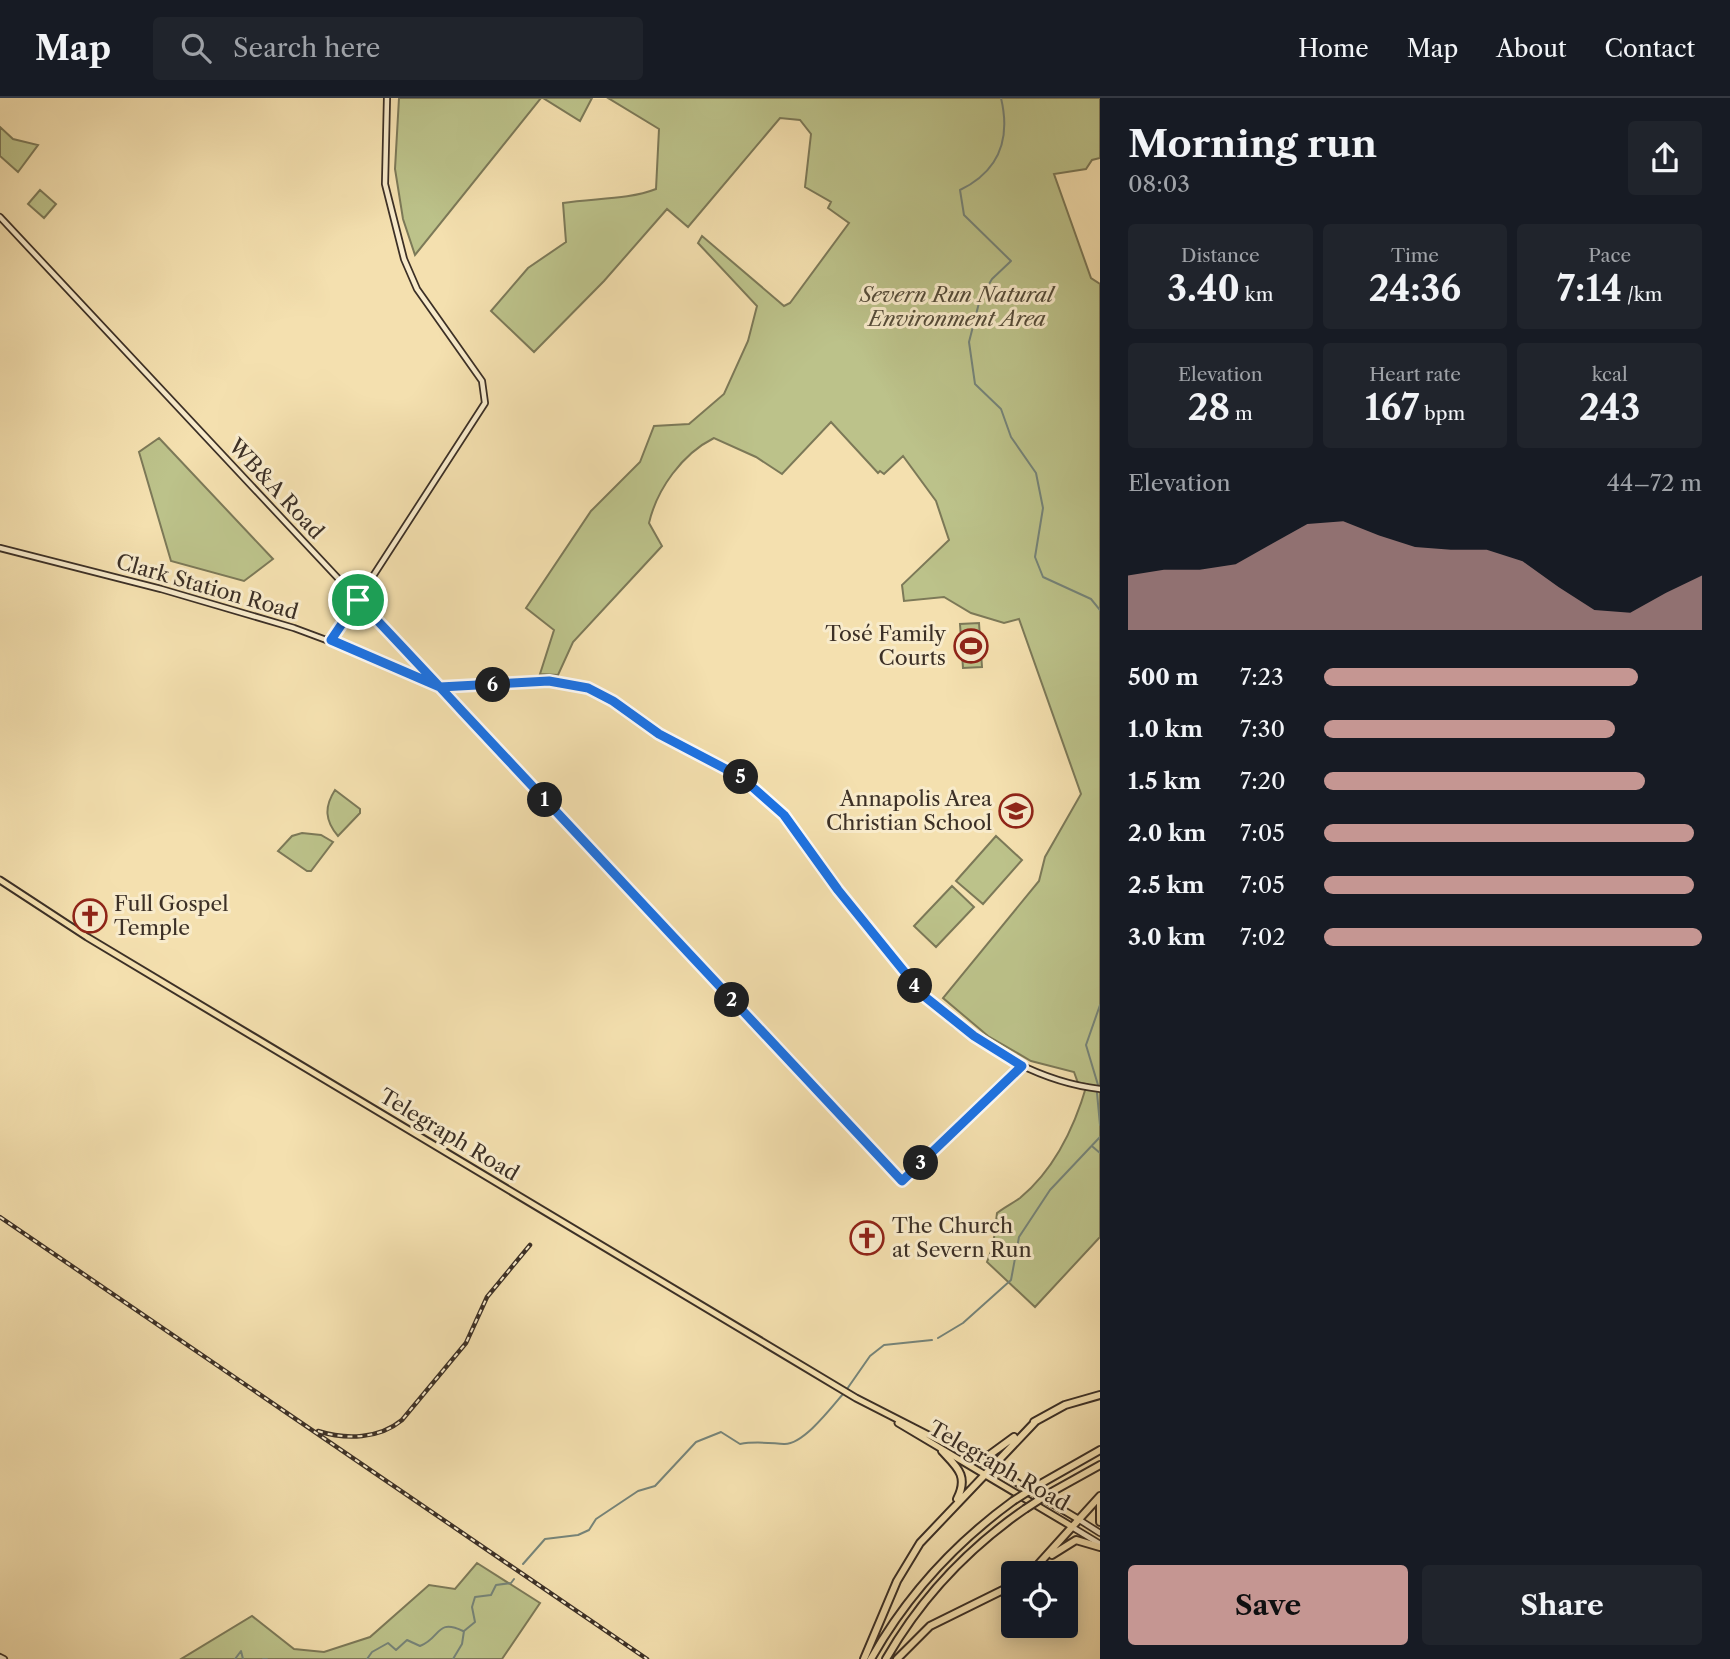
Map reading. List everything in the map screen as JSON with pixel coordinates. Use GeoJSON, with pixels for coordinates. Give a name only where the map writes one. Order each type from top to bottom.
{"type":"FeatureCollection","features":[{"type":"Feature","properties":{"kind":"highway"},"geometry":{"type":"LineString","coordinates":[[962,1452],[982,1457],[992,1454],[1036,1421],[1065,1405],[1100,1395]]}},
{"type":"Feature","properties":{"kind":"highway"},"geometry":{"type":"LineString","coordinates":[[864,1659],[906,1563],[950,1509],[1036,1421]]}},
{"type":"Feature","properties":{"kind":"highway"},"geometry":{"type":"LineString","coordinates":[[871,1659],[898,1616],[930,1574],[965,1539],[1013,1501],[1100,1450]]}},
{"type":"Feature","properties":{"kind":"highway"},"geometry":{"type":"LineString","coordinates":[[942,1451],[958,1467],[963,1479],[961,1490],[950,1509]]}},
{"type":"Feature","properties":{"kind":"highway"},"geometry":{"type":"LineString","coordinates":[[886,1659],[916,1612],[948,1573],[974,1548],[1025,1509],[1100,1465]]}},
{"type":"Feature","properties":{"kind":"highway"},"geometry":{"type":"LineString","coordinates":[[1041,1561],[1100,1496]]}},
{"type":"Feature","properties":{"kind":"highway"},"geometry":{"type":"LineString","coordinates":[[1100,1502],[1100,1522]]}},
{"type":"Feature","properties":{"kind":"highway"},"geometry":{"type":"LineString","coordinates":[[1045,1561],[1072,1540],[1100,1545]]}},
{"type":"Feature","properties":{"kind":"highway"},"geometry":{"type":"LineString","coordinates":[[897,1659],[930,1626],[1001,1591]]}},
{"type":"Feature","properties":{"kind":"main road","name":"Telegraph Road"},"geometry":{"type":"LineString","coordinates":[[0,880],[87,937],[1071,1526]]}},
{"type":"Feature","properties":{"kind":"main road","name":"Telegraph Road"},"geometry":{"type":"LineString","coordinates":[[884,1414],[991,1467],[1078,1519]]}},
{"type":"Feature","properties":{"kind":"street"},"geometry":{"type":"LineString","coordinates":[[331,640],[477,420],[485,397],[482,381],[431,310],[408,270],[385,184],[387,98]]}},
{"type":"Feature","properties":{"kind":"street","name":"WB&A Road"},"geometry":{"type":"LineString","coordinates":[[0,217],[902,1181],[1022,1066]]}},
{"type":"Feature","properties":{"kind":"street","name":"Clark Station Road"},"geometry":{"type":"LineString","coordinates":[[0,548],[174,592],[331,640],[440,687]]}},
{"type":"Feature","properties":{"kind":"street"},"geometry":{"type":"LineString","coordinates":[[440,687],[549,681],[581,686],[607,697],[668,739],[741,777],[784,815],[838,890],[924,996],[974,1036],[1022,1066],[1070,1083],[1100,1089]]}},
{"type":"Feature","properties":{"kind":"street","name":"Telegraph Road"},"geometry":{"type":"LineString","coordinates":[[1078,1519],[1100,1533]]}},
{"type":"Feature","properties":{"kind":"street","name":"Telegraph Road"},"geometry":{"type":"LineString","coordinates":[[1071,1526],[1100,1545]]}},
{"type":"Feature","properties":{"kind":"green space"},"geometry":{"type":"Polygon","coordinates":[[[399,98],[541,98],[415,255],[403,219],[395,169],[399,98]]]}},
{"type":"Feature","properties":{"kind":"green space"},"geometry":{"type":"Polygon","coordinates":[[[543,98],[592,98],[580,121],[543,98]]]}},
{"type":"Feature","properties":{"kind":"green space","name":"Severn Run Natural Environment Area"},"geometry":{"type":"Polygon","coordinates":[[[608,98],[1100,98],[1100,158],[1092,160],[1086,169],[1054,174],[1091,278],[1100,284],[1100,1237],[1035,1307],[987,1262],[993,1246],[997,1213],[1020,1198],[1044,1174],[1070,1131],[1087,1084],[1078,1083],[1074,1072],[1031,1061],[988,1036],[943,998],[1039,881],[1045,857],[1081,794],[1019,619],[1004,623],[971,613],[944,597],[904,601],[902,585],[949,540],[936,501],[903,456],[884,474],[880,471],[878,473],[831,422],[782,474],[756,457],[714,438],[702,445],[672,474],[653,510],[649,523],[662,546],[573,642],[558,675],[540,674],[554,630],[526,608],[591,511],[640,462],[654,426],[689,424],[724,394],[748,341],[757,306],[698,243],[702,236],[784,306],[790,303],[849,223],[828,208],[831,202],[805,187],[811,134],[800,120],[780,118],[688,227],[667,209],[604,281],[534,352],[491,311],[528,268],[566,242],[563,203],[622,197],[656,189],[659,129],[608,98]]]}},
{"type":"Feature","properties":{"kind":"green space"},"geometry":{"type":"Polygon","coordinates":[[[0,127],[13,139],[38,145],[18,172],[0,156],[0,127]]]}},
{"type":"Feature","properties":{"kind":"green space"},"geometry":{"type":"Polygon","coordinates":[[[40,190],[56,204],[44,218],[28,204],[40,190]]]}},
{"type":"Feature","properties":{"kind":"green space"},"geometry":{"type":"Polygon","coordinates":[[[159,438],[273,559],[244,581],[171,561],[139,452],[159,438]]]}},
{"type":"Feature","properties":{"kind":"green space","name":"Tosé Family Courts"},"geometry":{"type":"Polygon","coordinates":[[[979,623],[982,667],[963,668],[960,624],[979,623]]]}},
{"type":"Feature","properties":{"kind":"green space"},"geometry":{"type":"Polygon","coordinates":[[[335,790],[360,809],[360,813],[338,836],[328,819],[329,802],[335,790]]]}},
{"type":"Feature","properties":{"kind":"green space"},"geometry":{"type":"Polygon","coordinates":[[[302,833],[321,835],[333,842],[311,871],[278,851],[292,836],[302,833]]]}},
{"type":"Feature","properties":{"kind":"green space"},"geometry":{"type":"Polygon","coordinates":[[[996,836],[1022,860],[983,904],[956,881],[996,836]]]}},
{"type":"Feature","properties":{"kind":"green space"},"geometry":{"type":"Polygon","coordinates":[[[952,886],[974,907],[936,947],[914,926],[952,886]]]}},
{"type":"Feature","properties":{"kind":"green space"},"geometry":{"type":"Polygon","coordinates":[[[477,1563],[540,1603],[502,1659],[181,1659],[252,1616],[294,1649],[324,1652],[370,1637],[429,1585],[455,1589],[477,1563]]]}},
{"type":"Feature","properties":{"kind":"waterway"},"geometry":{"type":"LineString","coordinates":[[1001,98],[1004,127],[999,153],[984,174],[960,190],[964,215],[1011,261],[992,279],[980,299],[969,342],[975,384],[1001,409],[1011,437],[1036,473],[1043,508],[1035,557],[1043,577],[1091,599],[1100,610]]}},
{"type":"Feature","properties":{"kind":"waterway"},"geometry":{"type":"LineString","coordinates":[[1098,1085],[1086,1045],[1100,1005]]}},
{"type":"Feature","properties":{"kind":"waterway"},"geometry":{"type":"LineString","coordinates":[[1097,1093],[1100,1125]]}},
{"type":"Feature","properties":{"kind":"waterway"},"geometry":{"type":"LineString","coordinates":[[938,1338],[963,1323],[1011,1280],[1019,1237],[1050,1190],[1100,1137]]}},
{"type":"Feature","properties":{"kind":"waterway"},"geometry":{"type":"LineString","coordinates":[[1093,1147],[1100,1153]]}},
{"type":"Feature","properties":{"kind":"waterway"},"geometry":{"type":"LineString","coordinates":[[847,1389],[870,1356],[884,1345],[932,1340]]}},
{"type":"Feature","properties":{"kind":"waterway"},"geometry":{"type":"LineString","coordinates":[[523,1564],[545,1539],[578,1535],[589,1530],[596,1519],[638,1491],[655,1486],[696,1442],[721,1432],[740,1444],[791,1443],[816,1425],[843,1394]]}},
{"type":"Feature","properties":{"kind":"waterway"},"geometry":{"type":"LineString","coordinates":[[453,1659],[462,1644],[464,1631],[475,1622],[472,1607],[475,1597],[491,1595],[496,1585],[511,1583],[514,1579]]}},
{"type":"Feature","properties":{"kind":"waterway"},"geometry":{"type":"LineString","coordinates":[[367,1659],[372,1652],[388,1643],[396,1650],[407,1640],[420,1646],[427,1643],[443,1628],[463,1631]]}},
{"type":"Feature","properties":{"kind":"waterway"},"geometry":{"type":"LineString","coordinates":[[235,1659],[241,1651],[243,1659]]}},
{"type":"Feature","properties":{"kind":"railway"},"geometry":{"type":"LineString","coordinates":[[0,1217],[647,1659]]}},
{"type":"Feature","properties":{"kind":"railway"},"geometry":{"type":"LineString","coordinates":[[318,1431],[340,1436],[362,1436],[383,1431],[402,1420],[466,1343],[487,1297],[530,1245]]}},
{"type":"Feature","properties":{"kind":"place","name":"Tosé Family Courts"},"geometry":{"type":"Point","coordinates":[971,646]}},
{"type":"Feature","properties":{"kind":"place","name":"Annapolis Area Christian School"},"geometry":{"type":"Point","coordinates":[1016,811]}},
{"type":"Feature","properties":{"kind":"place","name":"Full Gospel Temple"},"geometry":{"type":"Point","coordinates":[90,916]}},
{"type":"Feature","properties":{"kind":"place","name":"The Church at Severn Run"},"geometry":{"type":"Point","coordinates":[867,1238]}},
{"type":"Feature","properties":{"kind":"route"},"geometry":{"type":"LineString","coordinates":[[358,600],[331,640],[440,687],[549,681],[588,688],[613,701],[676,744],[741,777],[768,798],[784,815],[838,890],[924,996],[974,1036],[1022,1066],[902,1181],[773,1045],[440,687],[358,600]]}}]}
